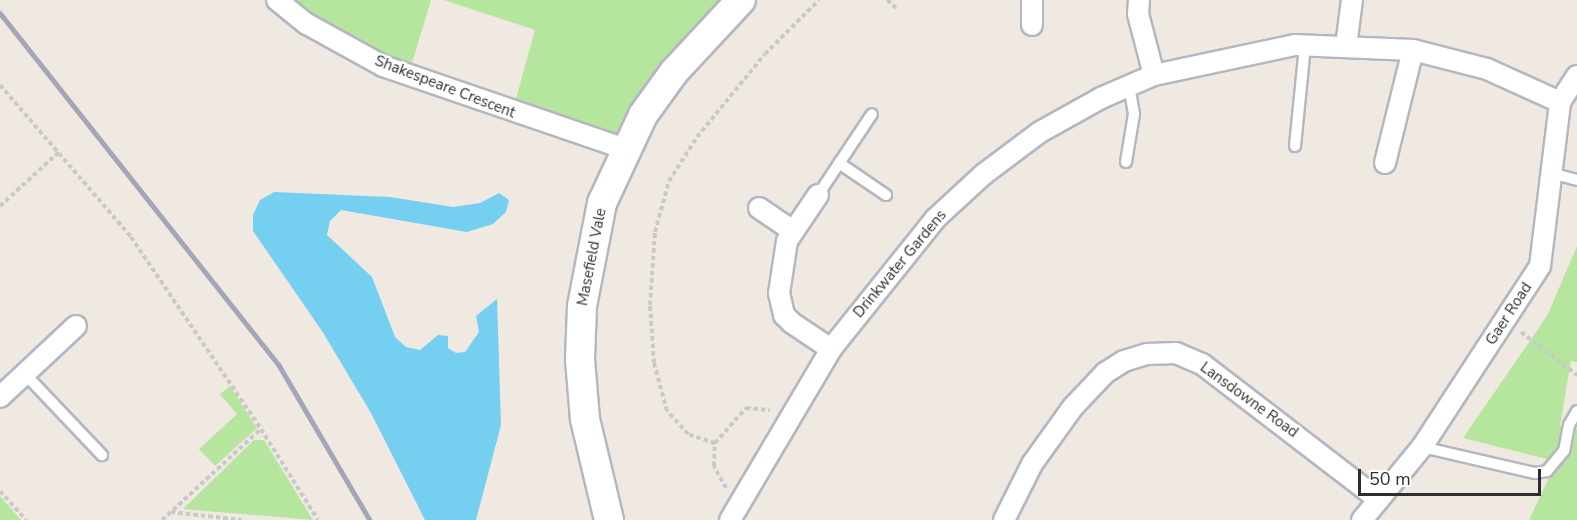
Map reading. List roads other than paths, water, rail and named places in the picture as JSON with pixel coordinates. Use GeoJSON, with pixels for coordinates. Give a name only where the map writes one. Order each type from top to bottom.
{"type":"FeatureCollection","features":[{"type":"Feature","properties":{"kind":"street","name":"Shakespeare Crescent"},"geometry":{"type":"LineString","coordinates":[[277,0],[307,24],[383,66],[625,148]]}},
{"type":"Feature","properties":{"kind":"street","name":"Masefield Vale"},"geometry":{"type":"LineString","coordinates":[[609,520],[585,419],[580,359],[582,306],[602,203],[625,148],[674,72],[741,0]]}},
{"type":"Feature","properties":{"kind":"street"},"geometry":{"type":"LineString","coordinates":[[1032,0],[1032,25]]}},
{"type":"Feature","properties":{"kind":"street"},"geometry":{"type":"LineString","coordinates":[[1139,0],[1138,14],[1154,75]]}},
{"type":"Feature","properties":{"kind":"street"},"geometry":{"type":"LineString","coordinates":[[1346,46],[1352,0]]}},
{"type":"Feature","properties":{"kind":"street","name":"Drinkwater Gardens"},"geometry":{"type":"LineString","coordinates":[[730,520],[831,349],[935,219],[984,174],[1040,132],[1129,86],[1154,75],[1219,58],[1305,45],[1346,46],[1413,50],[1487,69],[1560,102]]}},
{"type":"Feature","properties":{"kind":"street"},"geometry":{"type":"LineString","coordinates":[[1385,163],[1413,50]]}},
{"type":"Feature","properties":{"kind":"street","name":"Gaer Road"},"geometry":{"type":"LineString","coordinates":[[1362,520],[1422,447],[1540,266],[1560,102],[1577,76]]}},
{"type":"Feature","properties":{"kind":"street"},"geometry":{"type":"LineString","coordinates":[[818,195],[793,231],[784,250],[780,305],[792,323],[831,349]]}},
{"type":"Feature","properties":{"kind":"street"},"geometry":{"type":"LineString","coordinates":[[759,208],[793,231]]}},
{"type":"Feature","properties":{"kind":"street"},"geometry":{"type":"LineString","coordinates":[[0,397],[76,326]]}},
{"type":"Feature","properties":{"kind":"street","name":"Lansdowne Road"},"geometry":{"type":"LineString","coordinates":[[1004,520],[1032,464],[1073,407],[1105,373],[1124,361],[1147,354],[1176,353],[1202,364],[1378,499]]}},
{"type":"Feature","properties":{"kind":"lane"},"geometry":{"type":"LineString","coordinates":[[1295,146],[1305,45]]}},
{"type":"Feature","properties":{"kind":"lane"},"geometry":{"type":"LineString","coordinates":[[1126,162],[1134,114],[1129,86]]}},
{"type":"Feature","properties":{"kind":"lane"},"geometry":{"type":"LineString","coordinates":[[818,195],[872,114]]}},
{"type":"Feature","properties":{"kind":"lane"},"geometry":{"type":"LineString","coordinates":[[839,163],[886,195]]}},
{"type":"Feature","properties":{"kind":"lane"},"geometry":{"type":"LineString","coordinates":[[1551,173],[1577,180]]}},
{"type":"Feature","properties":{"kind":"lane"},"geometry":{"type":"LineString","coordinates":[[25,374],[102,455]]}},
{"type":"Feature","properties":{"kind":"lane"},"geometry":{"type":"LineString","coordinates":[[1422,447],[1535,473],[1547,471],[1564,451],[1569,425],[1577,411]]}},
{"type":"Feature","properties":{"kind":"water"},"geometry":{"type":"Polygon","coordinates":[[[274,192],[390,197],[453,207],[480,203],[499,193],[509,200],[506,212],[493,224],[467,232],[341,210],[330,221],[327,235],[372,277],[395,337],[406,347],[420,350],[438,335],[448,336],[448,348],[456,353],[465,352],[479,332],[476,316],[497,299],[501,425],[476,520],[425,520],[371,413],[322,331],[253,231],[253,215],[260,200],[274,192]]]}},
{"type":"Feature","properties":{"kind":"railway"},"geometry":{"type":"LineString","coordinates":[[0,13],[279,365],[370,520]]}}]}
